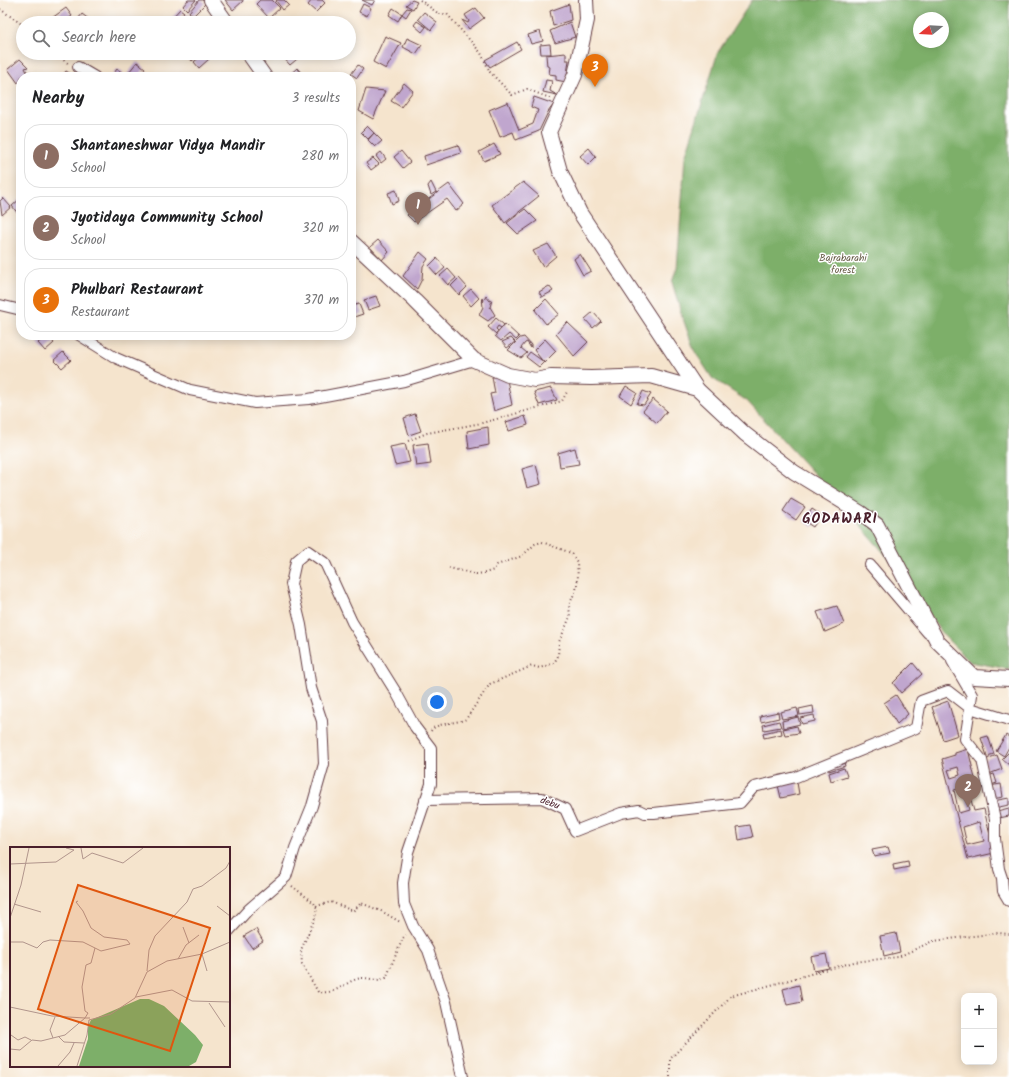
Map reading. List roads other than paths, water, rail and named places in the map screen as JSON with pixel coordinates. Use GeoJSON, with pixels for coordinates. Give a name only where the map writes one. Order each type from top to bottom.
{"type":"FeatureCollection","features":[{"type":"Feature","properties":{"kind":"street"},"geometry":{"type":"LineString","coordinates":[[211,0],[222,16]]}},
{"type":"Feature","properties":{"kind":"street"},"geometry":{"type":"LineString","coordinates":[[586,0],[587,20],[575,75],[549,132],[563,178],[580,213],[696,389],[745,434],[794,472],[861,513],[876,525],[937,641],[974,677],[1009,679]]}},
{"type":"Feature","properties":{"kind":"street"},"geometry":{"type":"LineString","coordinates":[[253,60],[261,72]]}},
{"type":"Feature","properties":{"kind":"street"},"geometry":{"type":"LineString","coordinates":[[78,67],[86,72]]}},
{"type":"Feature","properties":{"kind":"street"},"geometry":{"type":"LineString","coordinates":[[356,246],[415,301],[474,360],[508,375],[535,380],[552,377],[591,378],[651,376],[696,389]]}},
{"type":"Feature","properties":{"kind":"street"},"geometry":{"type":"LineString","coordinates":[[0,305],[16,309]]}},
{"type":"Feature","properties":{"kind":"street"},"geometry":{"type":"LineString","coordinates":[[87,340],[116,358],[190,390],[255,403],[309,399],[404,381],[474,360]]}},
{"type":"Feature","properties":{"kind":"street"},"geometry":{"type":"LineString","coordinates":[[230,929],[249,909],[286,877],[295,848],[312,806],[324,764],[322,721],[310,688],[301,625],[291,584],[296,561],[308,551],[325,563],[352,622],[397,694],[415,728],[431,748],[431,784],[408,852],[403,883],[404,904],[412,927],[428,950],[446,1002],[463,1077]]}},
{"type":"Feature","properties":{"kind":"street"},"geometry":{"type":"LineString","coordinates":[[870,565],[954,663],[972,695],[965,739],[982,760],[995,819],[995,839],[1003,891],[1009,901]]}},
{"type":"Feature","properties":{"kind":"street","name":"debu"},"geometry":{"type":"LineString","coordinates":[[425,800],[542,798],[565,809],[575,831],[621,813],[639,810],[645,813],[654,814],[740,803],[754,787],[796,777],[916,728],[921,701],[948,691],[970,708]]}},
{"type":"Feature","properties":{"kind":"street"},"geometry":{"type":"LineString","coordinates":[[970,708],[1009,720]]}},
{"type":"Feature","properties":{"kind":"place","name":"Phulbari Restaurant"},"geometry":{"type":"Point","coordinates":[595,87]}},
{"type":"Feature","properties":{"kind":"place","name":"Shantaneshwar Vidya Mandir"},"geometry":{"type":"Point","coordinates":[418,225]}},
{"type":"Feature","properties":{"kind":"place","name":"Jyotidaya Community School"},"geometry":{"type":"Point","coordinates":[968,807]}},
{"type":"Feature","properties":{"kind":"district","name":"GODAWARI"},"geometry":{"type":"Point","coordinates":[840,519]}},
{"type":"Feature","properties":{"kind":"park label","name":"Bajrabarahi forest"},"geometry":{"type":"Point","coordinates":[843,264]}}]}
